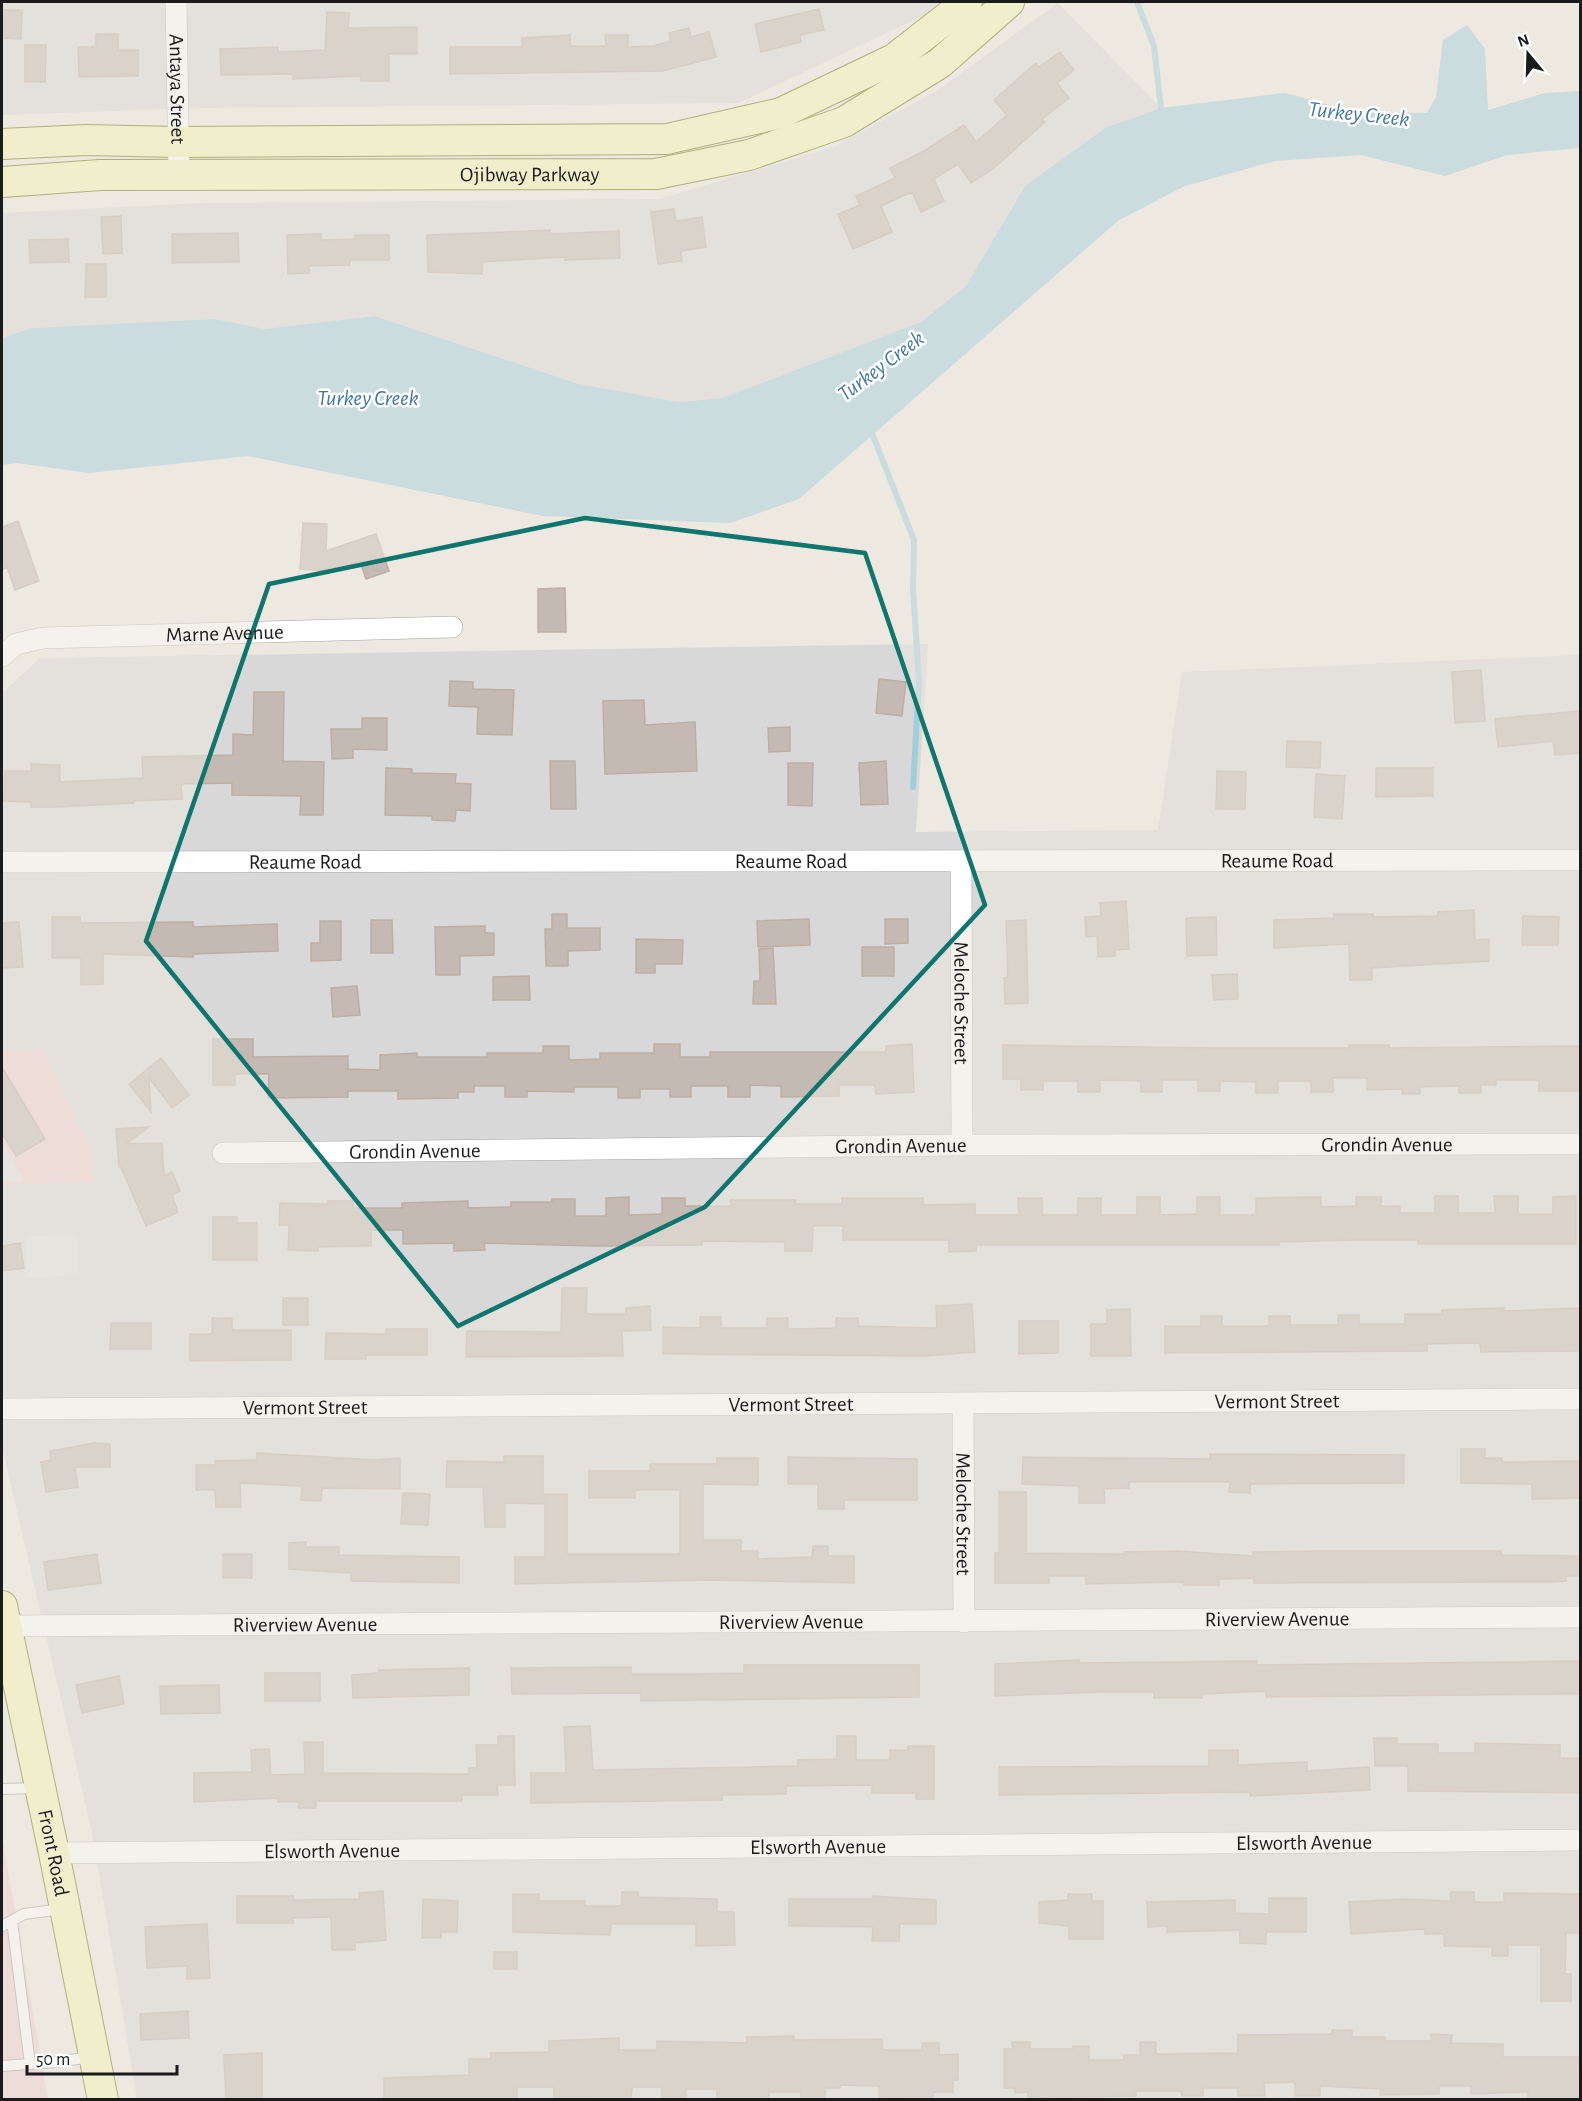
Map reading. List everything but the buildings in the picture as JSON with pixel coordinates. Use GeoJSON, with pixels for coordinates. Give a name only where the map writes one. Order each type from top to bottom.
{"type":"FeatureCollection","features":[{"type":"Feature","properties":{"kind":"main road","name":"Ojibway Parkway"},"geometry":{"type":"LineString","coordinates":[[2,144],[86,140],[177,142],[668,139],[781,114],[894,59],[968,2]]}},
{"type":"Feature","properties":{"kind":"main road","name":"Ojibway Parkway"},"geometry":{"type":"LineString","coordinates":[[2,182],[100,175],[656,174],[749,155],[844,122],[939,63],[1009,2]]}},
{"type":"Feature","properties":{"kind":"main road","name":"Front Road"},"geometry":{"type":"LineString","coordinates":[[3,1619],[54,1853],[103,2100]]}},
{"type":"Feature","properties":{"kind":"street","name":"Antaya Street"},"geometry":{"type":"LineString","coordinates":[[176,2],[179,176]]}},
{"type":"Feature","properties":{"kind":"street","name":"Marne Avenue"},"geometry":{"type":"LineString","coordinates":[[2,656],[16,644],[43,638],[452,627]]}},
{"type":"Feature","properties":{"kind":"street","name":"Reaume Road"},"geometry":{"type":"LineString","coordinates":[[2,862],[1581,860]]}},
{"type":"Feature","properties":{"kind":"street","name":"Meloche Street"},"geometry":{"type":"LineString","coordinates":[[961,861],[962,1145]]}},
{"type":"Feature","properties":{"kind":"street","name":"Grondin Avenue"},"geometry":{"type":"LineString","coordinates":[[223,1153],[962,1145],[1581,1144]]}},
{"type":"Feature","properties":{"kind":"street","name":"Vermont Street"},"geometry":{"type":"LineString","coordinates":[[2,1409],[1581,1399]]}},
{"type":"Feature","properties":{"kind":"street","name":"Meloche Street"},"geometry":{"type":"LineString","coordinates":[[963,1404],[964,1622]]}},
{"type":"Feature","properties":{"kind":"street","name":"Riverview Avenue"},"geometry":{"type":"LineString","coordinates":[[3,1619],[964,1622],[1581,1617]]}},
{"type":"Feature","properties":{"kind":"street","name":"Elsworth Avenue"},"geometry":{"type":"LineString","coordinates":[[54,1853],[1581,1840]]}},
{"type":"Feature","properties":{"kind":"lane"},"geometry":{"type":"LineString","coordinates":[[2,1789],[40,1788]]}},
{"type":"Feature","properties":{"kind":"lane"},"geometry":{"type":"LineString","coordinates":[[30,2064],[7,1923],[24,1914],[65,1908]]}},
{"type":"Feature","properties":{"kind":"lane"},"geometry":{"type":"LineString","coordinates":[[2,2066],[94,2056]]}},
{"type":"Feature","properties":{"kind":"highlighted area"},"geometry":{"type":"Polygon","coordinates":[[[585,518],[865,553],[985,905],[705,1207],[458,1326],[146,941],[269,584],[585,518]]]}},
{"type":"Feature","properties":{"kind":"shaded area"},"geometry":{"type":"Polygon","coordinates":[[[2,2],[939,2],[931,12],[738,103],[202,108],[2,115],[2,2]]]}},
{"type":"Feature","properties":{"kind":"shaded area"},"geometry":{"type":"Polygon","coordinates":[[[1058,3],[1161,108],[1105,128],[1025,186],[966,286],[921,322],[723,398],[679,402],[579,384],[375,316],[265,329],[214,319],[32,328],[2,338],[2,213],[202,203],[659,199],[834,147],[938,90],[1058,3]]]}},
{"type":"Feature","properties":{"kind":"shaded area"},"geometry":{"type":"Polygon","coordinates":[[[928,644],[916,832],[1158,830],[1182,672],[1580,655],[1580,2099],[137,2099],[93,1837],[2,1447],[2,1185],[93,1181],[44,1050],[2,1053],[2,693],[40,658],[928,644]]]}},
{"type":"Feature","properties":{"kind":"shaded area"},"geometry":{"type":"Polygon","coordinates":[[[43,1049],[90,1149],[93,1181],[2,1185],[2,1053],[43,1049]]]}},
{"type":"Feature","properties":{"kind":"shaded area"},"geometry":{"type":"Polygon","coordinates":[[[2,1138],[24,1181],[2,1181],[2,1138]]]}},
{"type":"Feature","properties":{"kind":"shaded area"},"geometry":{"type":"Polygon","coordinates":[[[76,1235],[79,1275],[26,1278],[26,1236],[76,1235]]]}},
{"type":"Feature","properties":{"kind":"shaded area"},"geometry":{"type":"Polygon","coordinates":[[[2,1837],[48,2099],[2,2099],[2,1837]]]}},
{"type":"Feature","properties":{"kind":"water","name":"Turkey Creek"},"geometry":{"type":"Polygon","coordinates":[[[1467,25],[1485,49],[1488,110],[1545,93],[1580,91],[1580,148],[1507,155],[1445,176],[1361,155],[1275,161],[1185,186],[1119,220],[799,499],[730,523],[543,516],[248,456],[89,473],[17,463],[2,465],[2,338],[32,328],[214,319],[265,329],[375,316],[579,384],[679,402],[723,398],[921,322],[966,286],[1025,186],[1105,128],[1161,108],[1285,93],[1356,112],[1427,113],[1436,97],[1443,40],[1467,25]]]}},
{"type":"Feature","properties":{"kind":"waterway"},"geometry":{"type":"LineString","coordinates":[[1137,2],[1154,46],[1161,108]]}},
{"type":"Feature","properties":{"kind":"waterway"},"geometry":{"type":"LineString","coordinates":[[870,428],[914,540],[913,588],[919,682],[913,787]]}}]}
